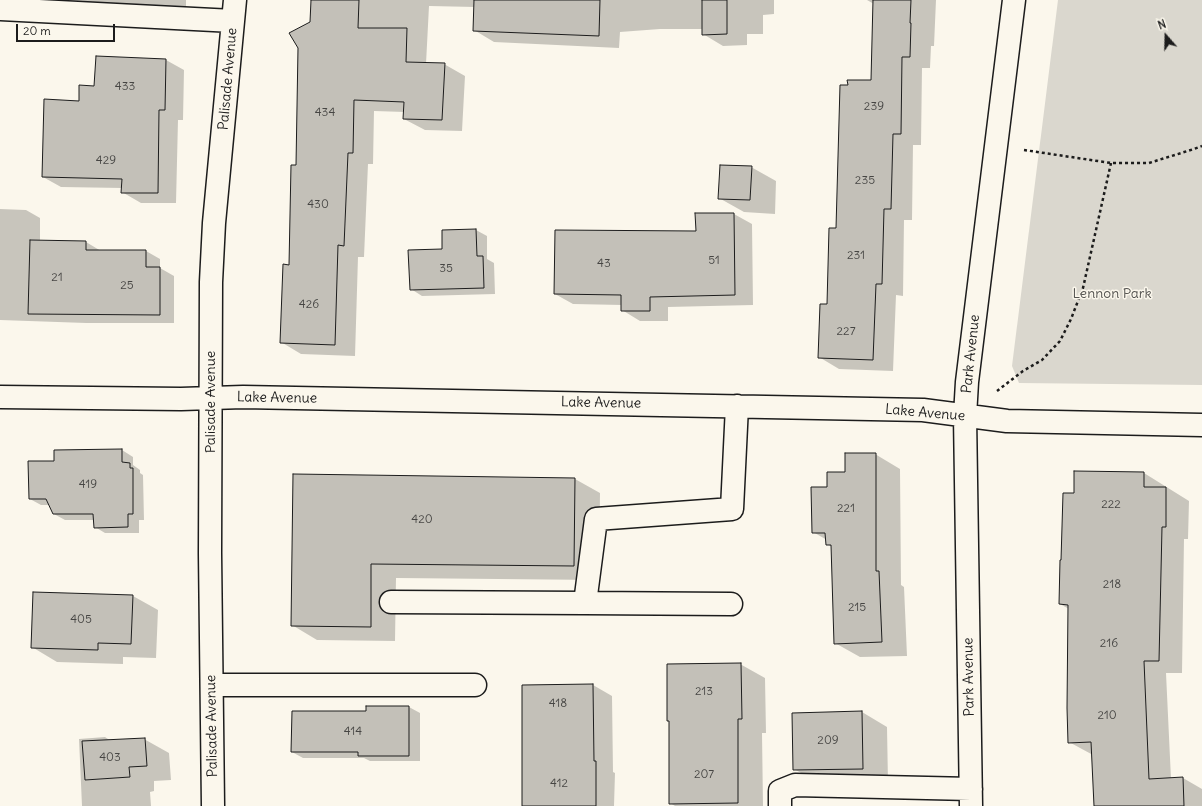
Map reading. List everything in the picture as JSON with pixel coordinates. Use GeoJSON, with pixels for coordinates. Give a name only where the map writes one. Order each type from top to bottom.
{"type":"FeatureCollection","features":[{"type":"Feature","properties":{"kind":"street","name":"Park Avenue"},"geometry":{"type":"LineString","coordinates":[[970,798],[965,416],[967,382],[1014,0]]}},
{"type":"Feature","properties":{"kind":"street"},"geometry":{"type":"LineString","coordinates":[[0,9],[234,11]]}},
{"type":"Feature","properties":{"kind":"street","name":"Palisade Avenue"},"geometry":{"type":"LineString","coordinates":[[213,806],[210,553],[211,282],[214,223],[234,11]]}},
{"type":"Feature","properties":{"kind":"street","name":"Lake Avenue"},"geometry":{"type":"LineString","coordinates":[[0,397],[182,399],[259,398],[923,410],[1007,421],[1202,425]]}},
{"type":"Feature","properties":{"kind":"street"},"geometry":{"type":"LineString","coordinates":[[585,603],[596,519],[732,509],[737,406]]}},
{"type":"Feature","properties":{"kind":"street"},"geometry":{"type":"LineString","coordinates":[[391,602],[731,604]]}},
{"type":"Feature","properties":{"kind":"street"},"geometry":{"type":"LineString","coordinates":[[212,685],[475,685]]}},
{"type":"Feature","properties":{"kind":"street"},"geometry":{"type":"LineString","coordinates":[[780,806],[780,791],[795,785],[970,798]]}},
{"type":"Feature","properties":{"kind":"path"},"geometry":{"type":"LineString","coordinates":[[1046,153],[1111,163],[1149,163],[1202,146]]}},
{"type":"Feature","properties":{"kind":"path"},"geometry":{"type":"LineString","coordinates":[[965,416],[1023,371],[1042,360],[1060,341],[1071,319],[1083,288],[1111,163]]}},
{"type":"Feature","properties":{"kind":"green space","name":"Lennon Park"},"geometry":{"type":"Polygon","coordinates":[[[1058,0],[1202,0],[1202,385],[1019,383],[1012,366],[1058,0]]]}},
{"type":"Feature","properties":{"kind":"building"},"geometry":{"type":"Polygon","coordinates":[[[311,0],[359,0],[358,28],[407,28],[406,62],[445,63],[442,120],[403,119],[404,102],[354,100],[353,153],[348,153],[344,246],[338,245],[335,345],[280,343],[283,264],[289,265],[291,165],[296,165],[298,48],[289,33],[310,22],[311,0]]]}},
{"type":"Feature","properties":{"kind":"building"},"geometry":{"type":"Polygon","coordinates":[[[474,0],[600,0],[599,36],[473,31],[474,0]]]}},
{"type":"Feature","properties":{"kind":"building"},"geometry":{"type":"Polygon","coordinates":[[[702,0],[727,0],[727,34],[702,35],[702,0]]]}},
{"type":"Feature","properties":{"kind":"building"},"geometry":{"type":"Polygon","coordinates":[[[873,0],[911,0],[911,23],[910,57],[902,57],[901,134],[893,134],[891,209],[884,209],[882,284],[876,284],[873,360],[818,358],[820,304],[827,304],[829,228],[836,228],[840,85],[848,85],[847,80],[871,80],[873,0]]]}},
{"type":"Feature","properties":{"kind":"building"},"geometry":{"type":"Polygon","coordinates":[[[96,56],[166,59],[165,110],[159,110],[158,193],[121,193],[122,179],[42,177],[44,99],[79,101],[79,85],[94,86],[96,56]]]}},
{"type":"Feature","properties":{"kind":"building"},"geometry":{"type":"Polygon","coordinates":[[[720,165],[752,166],[750,200],[718,199],[720,165]]]}},
{"type":"Feature","properties":{"kind":"building"},"geometry":{"type":"Polygon","coordinates":[[[695,213],[734,213],[735,295],[650,297],[650,311],[621,311],[621,295],[554,294],[555,230],[696,231],[695,213]]]}},
{"type":"Feature","properties":{"kind":"building"},"geometry":{"type":"Polygon","coordinates":[[[476,229],[477,256],[483,256],[484,288],[410,290],[408,250],[442,249],[442,230],[476,229]]]}},
{"type":"Feature","properties":{"kind":"building"},"geometry":{"type":"Polygon","coordinates":[[[30,240],[86,241],[86,250],[146,250],[146,267],[160,267],[160,315],[28,314],[30,240]]]}},
{"type":"Feature","properties":{"kind":"building"},"geometry":{"type":"Polygon","coordinates":[[[122,449],[122,462],[130,463],[130,468],[133,468],[133,514],[128,514],[128,527],[94,528],[93,514],[53,514],[46,499],[29,499],[28,461],[54,461],[54,450],[122,449]]]}},
{"type":"Feature","properties":{"kind":"building"},"geometry":{"type":"Polygon","coordinates":[[[845,453],[876,453],[876,571],[879,571],[882,642],[834,644],[831,545],[826,545],[825,533],[812,533],[811,487],[827,487],[827,472],[845,472],[845,453]]]}},
{"type":"Feature","properties":{"kind":"building"},"geometry":{"type":"Polygon","coordinates":[[[1074,471],[1144,472],[1144,487],[1166,487],[1166,527],[1162,527],[1159,661],[1144,661],[1149,779],[1183,777],[1184,806],[1094,806],[1091,742],[1068,743],[1068,605],[1059,604],[1063,493],[1074,493],[1074,471]]]}},
{"type":"Feature","properties":{"kind":"building"},"geometry":{"type":"Polygon","coordinates":[[[293,474],[575,478],[574,566],[371,564],[371,627],[291,626],[293,474]]]}},
{"type":"Feature","properties":{"kind":"building"},"geometry":{"type":"Polygon","coordinates":[[[33,592],[133,595],[131,644],[98,643],[98,650],[31,648],[33,592]]]}},
{"type":"Feature","properties":{"kind":"building"},"geometry":{"type":"Polygon","coordinates":[[[741,663],[742,719],[738,719],[738,803],[669,804],[667,664],[741,663]]]}},
{"type":"Feature","properties":{"kind":"building"},"geometry":{"type":"Polygon","coordinates":[[[593,684],[596,806],[522,806],[522,685],[593,684]]]}},
{"type":"Feature","properties":{"kind":"building"},"geometry":{"type":"Polygon","coordinates":[[[366,706],[409,706],[409,756],[358,756],[358,752],[291,752],[292,711],[366,711],[366,706]]]}},
{"type":"Feature","properties":{"kind":"building"},"geometry":{"type":"Polygon","coordinates":[[[862,711],[863,769],[793,770],[792,713],[862,711]]]}},
{"type":"Feature","properties":{"kind":"building"},"geometry":{"type":"Polygon","coordinates":[[[145,738],[147,766],[129,767],[130,777],[85,780],[82,741],[145,738]]]}}]}
